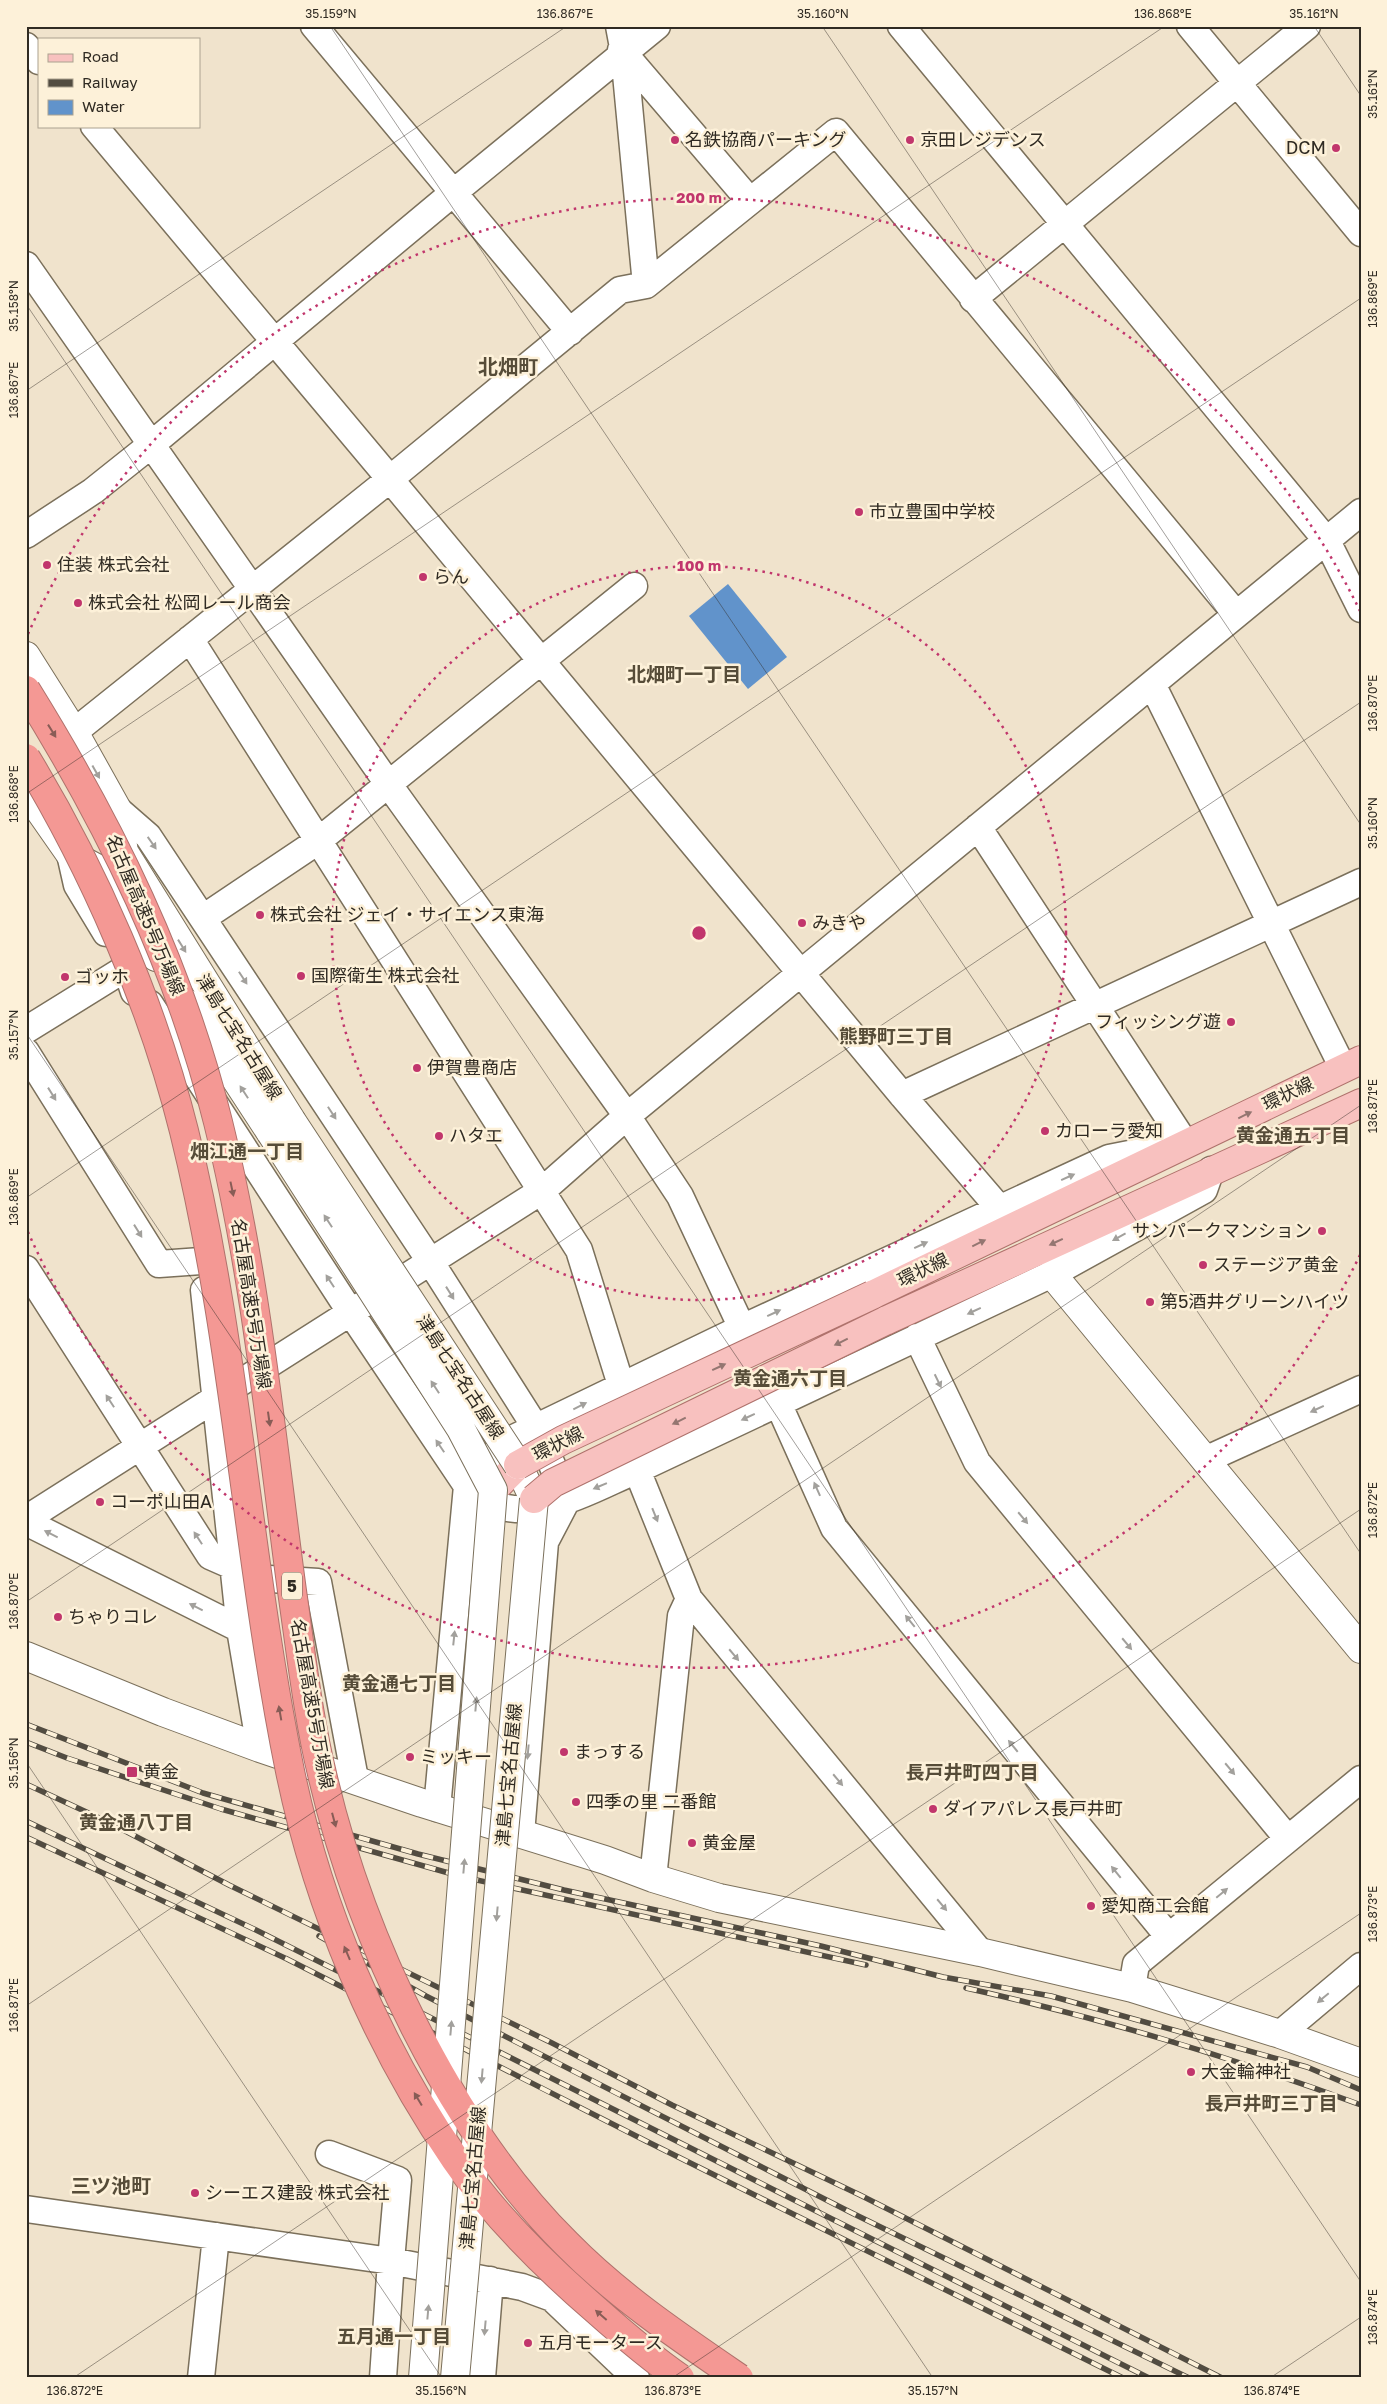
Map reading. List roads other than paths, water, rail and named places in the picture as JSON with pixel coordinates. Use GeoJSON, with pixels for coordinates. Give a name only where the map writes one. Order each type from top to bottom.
{"type":"FeatureCollection","features":[{"type":"Feature","properties":{"kind":"highway","name":"名古屋高速5号万場線"},"geometry":{"type":"LineString","coordinates":[[26,690],[110,833],[154,929],[196,1043],[218,1124],[238,1218],[254,1313],[304,1672],[322,1776],[342,1848],[367,1923],[432,2058],[471,2126],[513,2182],[566,2244],[630,2301],[739,2378]]}},
{"type":"Feature","properties":{"kind":"highway","name":"名古屋高速5号万場線"},"geometry":{"type":"LineString","coordinates":[[26,758],[81,856],[120,942],[154,1034],[183,1128],[220,1312],[272,1663],[291,1773],[311,1852],[334,1924],[370,2007],[407,2080],[455,2159],[500,2217],[547,2267],[616,2328],[680,2378]]}},
{"type":"Feature","properties":{"kind":"main road","name":"津島七宝名古屋線"},"geometry":{"type":"LineString","coordinates":[[26,656],[74,732],[117,809],[124,852],[281,1126],[461,1429],[493,1490],[423,2378]]}},
{"type":"Feature","properties":{"kind":"main road","name":"津島七宝名古屋線"},"geometry":{"type":"LineString","coordinates":[[26,791],[70,854],[100,870],[518,1465],[534,1499],[455,2378]]}},
{"type":"Feature","properties":{"kind":"main road","name":"環状線"},"geometry":{"type":"LineString","coordinates":[[493,1490],[518,1465],[563,1440],[872,1295],[1352,1064]]}},
{"type":"Feature","properties":{"kind":"main road","name":"環状線"},"geometry":{"type":"LineString","coordinates":[[534,1499],[553,1483],[885,1321],[1211,1170],[1361,1103]]}},
{"type":"Feature","properties":{"kind":"main road"},"geometry":{"type":"LineString","coordinates":[[1052,1274],[1361,1649]]}},
{"type":"Feature","properties":{"kind":"main road"},"geometry":{"type":"LineString","coordinates":[[26,1656],[162,1712],[260,1748],[436,1808],[605,1860],[653,1878],[719,1898],[980,1952],[1132,1988],[1280,2034],[1361,2063]]}},
{"type":"Feature","properties":{"kind":"street"},"geometry":{"type":"LineString","coordinates":[[314,26],[570,332]]}},
{"type":"Feature","properties":{"kind":"street"},"geometry":{"type":"LineString","coordinates":[[602,26],[750,201]]}},
{"type":"Feature","properties":{"kind":"street"},"geometry":{"type":"LineString","coordinates":[[619,26],[624,53],[646,285]]}},
{"type":"Feature","properties":{"kind":"street"},"geometry":{"type":"LineString","coordinates":[[26,535],[93,491],[152,444],[657,26]]}},
{"type":"Feature","properties":{"kind":"street"},"geometry":{"type":"LineString","coordinates":[[901,26],[1327,541],[1361,609]]}},
{"type":"Feature","properties":{"kind":"street"},"geometry":{"type":"LineString","coordinates":[[1190,26],[1361,233]]}},
{"type":"Feature","properties":{"kind":"street"},"geometry":{"type":"LineString","coordinates":[[973,299],[1307,26]]}},
{"type":"Feature","properties":{"kind":"street"},"geometry":{"type":"LineString","coordinates":[[26,46],[38,60]]}},
{"type":"Feature","properties":{"kind":"street"},"geometry":{"type":"LineString","coordinates":[[96,128],[902,1095],[999,1208]]}},
{"type":"Feature","properties":{"kind":"street"},"geometry":{"type":"LineString","coordinates":[[74,732],[390,479],[620,290],[646,285],[836,132],[1236,614]]}},
{"type":"Feature","properties":{"kind":"street"},"geometry":{"type":"LineString","coordinates":[[26,265],[389,785],[627,1116],[680,1196],[742,1328]]}},
{"type":"Feature","properties":{"kind":"street"},"geometry":{"type":"LineString","coordinates":[[29,1512],[139,1447],[543,1190],[627,1116],[1361,512]]}},
{"type":"Feature","properties":{"kind":"street"},"geometry":{"type":"LineString","coordinates":[[203,918],[318,841],[634,586]]}},
{"type":"Feature","properties":{"kind":"street"},"geometry":{"type":"LineString","coordinates":[[190,639],[543,1190],[579,1250],[621,1385]]}},
{"type":"Feature","properties":{"kind":"street"},"geometry":{"type":"LineString","coordinates":[[1152,684],[1272,925],[1352,1064]]}},
{"type":"Feature","properties":{"kind":"street"},"geometry":{"type":"LineString","coordinates":[[117,809],[148,836],[430,1261],[536,1428],[567,1500]]}},
{"type":"Feature","properties":{"kind":"street"},"geometry":{"type":"LineString","coordinates":[[436,1808],[467,1486],[497,1451],[516,1437],[621,1385],[1109,1158],[1185,1144],[978,827]]}},
{"type":"Feature","properties":{"kind":"street"},"geometry":{"type":"LineString","coordinates":[[70,854],[77,885],[126,968],[351,1313],[467,1486],[488,1502],[514,1508],[542,1508],[567,1500],[637,1470],[1052,1274],[1204,1190],[1211,1170]]}},
{"type":"Feature","properties":{"kind":"street"},"geometry":{"type":"LineString","coordinates":[[902,1095],[1272,925],[1361,882]]}},
{"type":"Feature","properties":{"kind":"street"},"geometry":{"type":"LineString","coordinates":[[26,1030],[126,968]]}},
{"type":"Feature","properties":{"kind":"street"},"geometry":{"type":"LineString","coordinates":[[126,968],[179,1136],[200,1261],[240,1629],[260,1748]]}},
{"type":"Feature","properties":{"kind":"street"},"geometry":{"type":"LineString","coordinates":[[26,1052],[159,1264],[200,1261]]}},
{"type":"Feature","properties":{"kind":"street"},"geometry":{"type":"LineString","coordinates":[[26,1270],[210,1556],[235,1572],[318,1582],[355,1780]]}},
{"type":"Feature","properties":{"kind":"street"},"geometry":{"type":"LineString","coordinates":[[917,1337],[977,1462],[1288,1839]]}},
{"type":"Feature","properties":{"kind":"street"},"geometry":{"type":"LineString","coordinates":[[1205,1460],[1361,1388]]}},
{"type":"Feature","properties":{"kind":"street"},"geometry":{"type":"LineString","coordinates":[[778,1403],[834,1528],[1169,1937]]}},
{"type":"Feature","properties":{"kind":"street"},"geometry":{"type":"LineString","coordinates":[[637,1470],[688,1599],[980,1952]]}},
{"type":"Feature","properties":{"kind":"street"},"geometry":{"type":"LineString","coordinates":[[521,1834],[545,1542],[567,1500]]}},
{"type":"Feature","properties":{"kind":"street"},"geometry":{"type":"LineString","coordinates":[[29,1512],[240,1629]]}},
{"type":"Feature","properties":{"kind":"street"},"geometry":{"type":"LineString","coordinates":[[653,1878],[681,1616],[688,1599]]}},
{"type":"Feature","properties":{"kind":"street"},"geometry":{"type":"LineString","coordinates":[[1132,1988],[1136,1964],[1361,1779]]}},
{"type":"Feature","properties":{"kind":"street"},"geometry":{"type":"LineString","coordinates":[[1280,2034],[1361,1966]]}},
{"type":"Feature","properties":{"kind":"street"},"geometry":{"type":"LineString","coordinates":[[329,2154],[398,2180],[382,2378]]}},
{"type":"Feature","properties":{"kind":"street"},"geometry":{"type":"LineString","coordinates":[[26,2209],[391,2262],[522,2287],[552,2298],[636,2378]]}},
{"type":"Feature","properties":{"kind":"street"},"geometry":{"type":"LineString","coordinates":[[200,2378],[216,2236]]}},
{"type":"Feature","properties":{"kind":"street"},"geometry":{"type":"LineString","coordinates":[[482,2378],[490,2280]]}},
{"type":"Feature","properties":{"kind":"water"},"geometry":{"type":"Polygon","coordinates":[[[728,584],[787,657],[748,689],[689,616],[728,584]]]}},
{"type":"Feature","properties":{"kind":"railway"},"geometry":{"type":"LineString","coordinates":[[26,1724],[203,1793],[418,1854],[564,1890],[821,1946],[943,1977],[1051,1996],[1307,2067],[1361,2090]]}},
{"type":"Feature","properties":{"kind":"railway"},"geometry":{"type":"LineString","coordinates":[[26,1742],[67,1758],[221,1809],[463,1877],[866,1965]]}},
{"type":"Feature","properties":{"kind":"railway"},"geometry":{"type":"LineString","coordinates":[[26,1784],[108,1822],[229,1885],[552,2043],[672,2105],[860,2195],[1222,2378]]}},
{"type":"Feature","properties":{"kind":"railway"},"geometry":{"type":"LineString","coordinates":[[26,1821],[256,1930],[1149,2378]]}},
{"type":"Feature","properties":{"kind":"railway"},"geometry":{"type":"LineString","coordinates":[[26,1837],[287,1959],[646,2141],[1123,2378]]}},
{"type":"Feature","properties":{"kind":"railway"},"geometry":{"type":"LineString","coordinates":[[319,1936],[426,1996],[852,2213],[1189,2378]]}},
{"type":"Feature","properties":{"kind":"railway"},"geometry":{"type":"LineString","coordinates":[[966,1988],[1066,2012],[1165,2040],[1264,2071],[1361,2105]]}},
{"type":"Feature","properties":{"kind":"place","name":"名鉄協商パーキング"},"geometry":{"type":"Point","coordinates":[675,140]}},
{"type":"Feature","properties":{"kind":"place","name":"京田レジデンス"},"geometry":{"type":"Point","coordinates":[910,140]}},
{"type":"Feature","properties":{"kind":"place","name":"DCM"},"geometry":{"type":"Point","coordinates":[1336,148]}},
{"type":"Feature","properties":{"kind":"place","name":"市立豊国中学校"},"geometry":{"type":"Point","coordinates":[859,512]}},
{"type":"Feature","properties":{"kind":"place","name":"住装 株式会社"},"geometry":{"type":"Point","coordinates":[47,565]}},
{"type":"Feature","properties":{"kind":"place","name":"らん"},"geometry":{"type":"Point","coordinates":[423,577]}},
{"type":"Feature","properties":{"kind":"place","name":"株式会社 松岡レール商会"},"geometry":{"type":"Point","coordinates":[78,603]}},
{"type":"Feature","properties":{"kind":"place","name":"株式会社 ジェイ・サイエンス東海"},"geometry":{"type":"Point","coordinates":[260,915]}},
{"type":"Feature","properties":{"kind":"place","name":"みきや"},"geometry":{"type":"Point","coordinates":[802,923]}},
{"type":"Feature","properties":{"kind":"place","name":"国際衛生 株式会社"},"geometry":{"type":"Point","coordinates":[301,976]}},
{"type":"Feature","properties":{"kind":"place","name":"ゴッホ"},"geometry":{"type":"Point","coordinates":[65,977]}},
{"type":"Feature","properties":{"kind":"place","name":"フィッシング遊"},"geometry":{"type":"Point","coordinates":[1231,1022]}},
{"type":"Feature","properties":{"kind":"place","name":"伊賀豊商店"},"geometry":{"type":"Point","coordinates":[417,1068]}},
{"type":"Feature","properties":{"kind":"place","name":"カローラ愛知"},"geometry":{"type":"Point","coordinates":[1045,1131]}},
{"type":"Feature","properties":{"kind":"place","name":"ハタエ"},"geometry":{"type":"Point","coordinates":[439,1136]}},
{"type":"Feature","properties":{"kind":"place","name":"サンパークマンション"},"geometry":{"type":"Point","coordinates":[1322,1231]}},
{"type":"Feature","properties":{"kind":"place","name":"ステージア黄金"},"geometry":{"type":"Point","coordinates":[1203,1265]}},
{"type":"Feature","properties":{"kind":"place","name":"第5酒井グリーンハイツ"},"geometry":{"type":"Point","coordinates":[1150,1302]}},
{"type":"Feature","properties":{"kind":"place","name":"コーポ山田A"},"geometry":{"type":"Point","coordinates":[100,1502]}},
{"type":"Feature","properties":{"kind":"place","name":"ちゃりコレ"},"geometry":{"type":"Point","coordinates":[58,1617]}},
{"type":"Feature","properties":{"kind":"place","name":"まっする"},"geometry":{"type":"Point","coordinates":[564,1752]}},
{"type":"Feature","properties":{"kind":"place","name":"ミッキー"},"geometry":{"type":"Point","coordinates":[410,1757]}},
{"type":"Feature","properties":{"kind":"place","name":"黄金"},"geometry":{"type":"Point","coordinates":[132,1772]}},
{"type":"Feature","properties":{"kind":"place","name":"四季の里 二番館"},"geometry":{"type":"Point","coordinates":[576,1802]}},
{"type":"Feature","properties":{"kind":"place","name":"ダイアパレス長戸井町"},"geometry":{"type":"Point","coordinates":[933,1809]}},
{"type":"Feature","properties":{"kind":"place","name":"黄金屋"},"geometry":{"type":"Point","coordinates":[692,1843]}},
{"type":"Feature","properties":{"kind":"place","name":"愛知商工会館"},"geometry":{"type":"Point","coordinates":[1091,1906]}},
{"type":"Feature","properties":{"kind":"place","name":"大金輪神社"},"geometry":{"type":"Point","coordinates":[1191,2072]}},
{"type":"Feature","properties":{"kind":"place","name":"シーエス建設 株式会社"},"geometry":{"type":"Point","coordinates":[195,2193]}},
{"type":"Feature","properties":{"kind":"place","name":"五月モータース"},"geometry":{"type":"Point","coordinates":[528,2343]}},
{"type":"Feature","properties":{"kind":"district","name":"北畑町"},"geometry":{"type":"Point","coordinates":[508,367]}},
{"type":"Feature","properties":{"kind":"district","name":"北畑町一丁目"},"geometry":{"type":"Point","coordinates":[684,674]}},
{"type":"Feature","properties":{"kind":"district","name":"熊野町三丁目"},"geometry":{"type":"Point","coordinates":[896,1036]}},
{"type":"Feature","properties":{"kind":"district","name":"黄金通五丁目"},"geometry":{"type":"Point","coordinates":[1293,1135]}},
{"type":"Feature","properties":{"kind":"district","name":"畑江通一丁目"},"geometry":{"type":"Point","coordinates":[247,1151]}},
{"type":"Feature","properties":{"kind":"district","name":"黄金通六丁目"},"geometry":{"type":"Point","coordinates":[790,1378]}},
{"type":"Feature","properties":{"kind":"district","name":"黄金通七丁目"},"geometry":{"type":"Point","coordinates":[399,1683]}},
{"type":"Feature","properties":{"kind":"district","name":"長戸井町四丁目"},"geometry":{"type":"Point","coordinates":[972,1772]}},
{"type":"Feature","properties":{"kind":"district","name":"黄金通八丁目"},"geometry":{"type":"Point","coordinates":[136,1822]}},
{"type":"Feature","properties":{"kind":"district","name":"長戸井町三丁目"},"geometry":{"type":"Point","coordinates":[1271,2103]}},
{"type":"Feature","properties":{"kind":"district","name":"三ツ池町"},"geometry":{"type":"Point","coordinates":[111,2186]}},
{"type":"Feature","properties":{"kind":"district","name":"五月通一丁目"},"geometry":{"type":"Point","coordinates":[394,2336]}}]}
